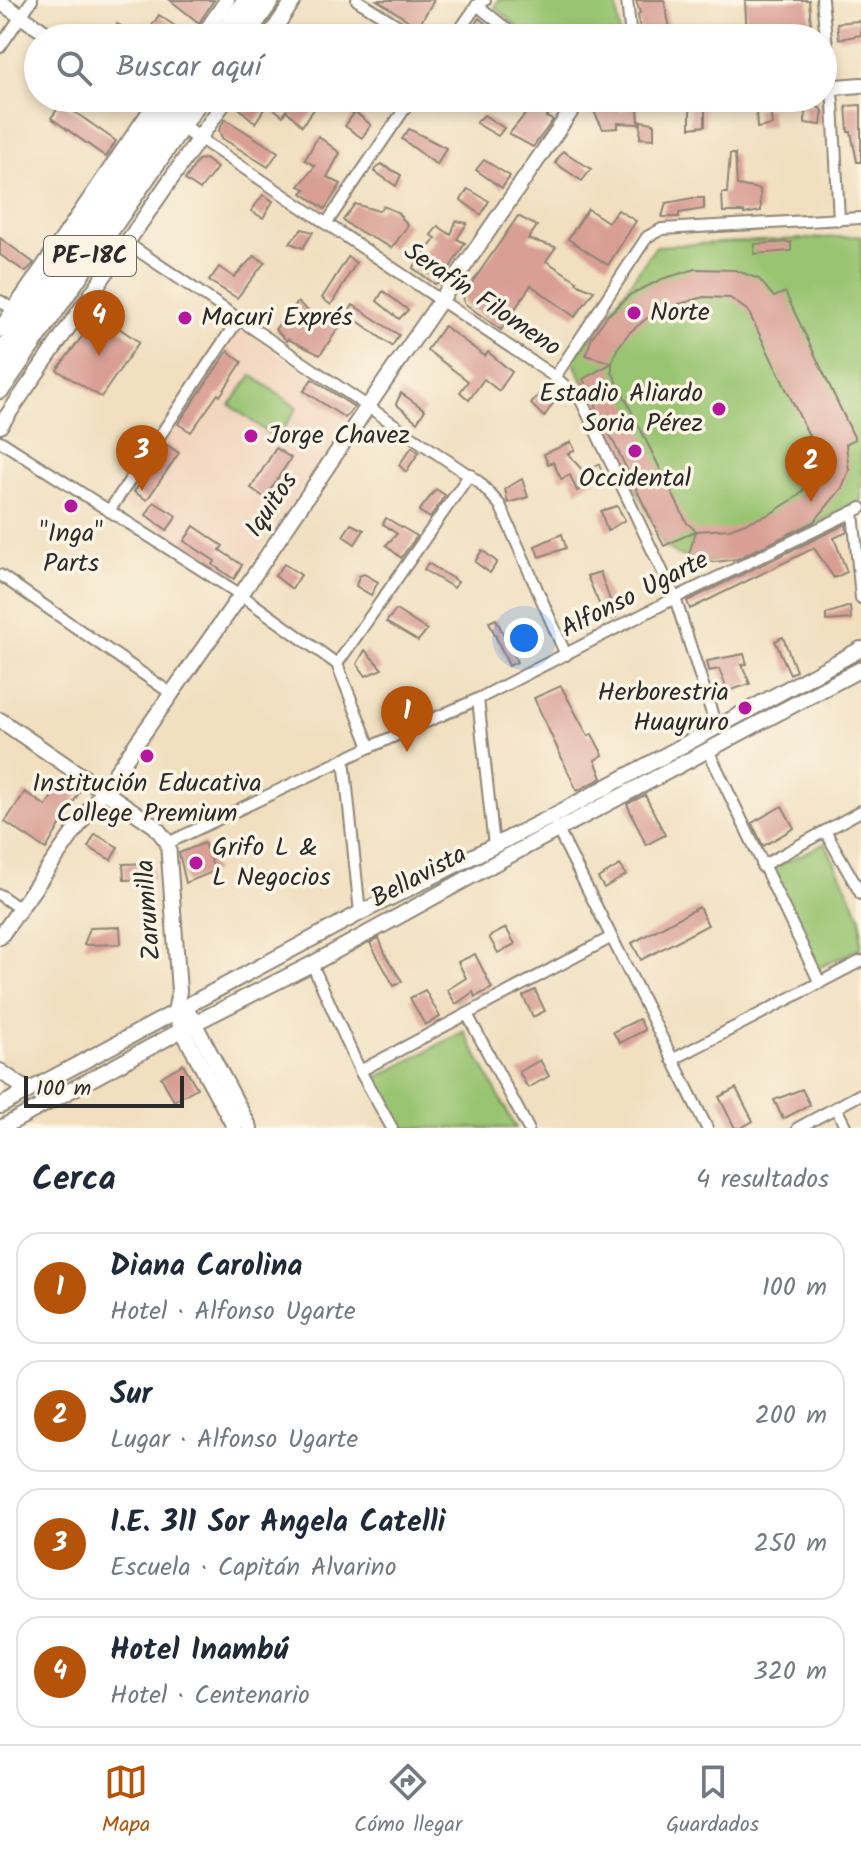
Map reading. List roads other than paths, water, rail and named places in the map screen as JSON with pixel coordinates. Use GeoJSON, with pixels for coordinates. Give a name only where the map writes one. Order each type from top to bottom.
{"type":"FeatureCollection","features":[{"type":"Feature","properties":{"kind":"highway"},"geometry":{"type":"LineString","coordinates":[[231,24],[248,0]]}},
{"type":"Feature","properties":{"kind":"highway"},"geometry":{"type":"LineString","coordinates":[[252,24],[269,0]]}},
{"type":"Feature","properties":{"kind":"highway","name":"PE-18C"},"geometry":{"type":"LineString","coordinates":[[0,358],[160,112]]}},
{"type":"Feature","properties":{"kind":"highway","name":"PE-18C"},"geometry":{"type":"LineString","coordinates":[[0,388],[160,112]]}},
{"type":"Feature","properties":{"kind":"street"},"geometry":{"type":"LineString","coordinates":[[0,47],[32,0]]}},
{"type":"Feature","properties":{"kind":"street"},"geometry":{"type":"LineString","coordinates":[[211,24],[227,0]]}},
{"type":"Feature","properties":{"kind":"street"},"geometry":{"type":"LineString","coordinates":[[278,24],[294,0]]}},
{"type":"Feature","properties":{"kind":"street"},"geometry":{"type":"LineString","coordinates":[[357,0],[396,24]]}},
{"type":"Feature","properties":{"kind":"street"},"geometry":{"type":"LineString","coordinates":[[627,0],[630,24]]}},
{"type":"Feature","properties":{"kind":"street"},"geometry":{"type":"LineString","coordinates":[[822,0],[823,24]]}},
{"type":"Feature","properties":{"kind":"street"},"geometry":{"type":"LineString","coordinates":[[0,2],[33,24]]}},
{"type":"Feature","properties":{"kind":"street"},"geometry":{"type":"LineString","coordinates":[[464,24],[481,2],[504,24]]}},
{"type":"Feature","properties":{"kind":"street"},"geometry":{"type":"LineString","coordinates":[[837,87],[861,85]]}},
{"type":"Feature","properties":{"kind":"street"},"geometry":{"type":"LineString","coordinates":[[0,330],[159,112]]}},
{"type":"Feature","properties":{"kind":"street","name":"Serafín Filomeno"},"geometry":{"type":"LineString","coordinates":[[169,112],[199,138],[555,377],[581,400],[675,598],[716,726]]}},
{"type":"Feature","properties":{"kind":"street"},"geometry":{"type":"LineString","coordinates":[[0,426],[217,112]]}},
{"type":"Feature","properties":{"kind":"street"},"geometry":{"type":"LineString","coordinates":[[326,224],[402,112]]}},
{"type":"Feature","properties":{"kind":"street","name":"Iquitos"},"geometry":{"type":"LineString","coordinates":[[0,937],[241,595],[570,112]]}},
{"type":"Feature","properties":{"kind":"street"},"geometry":{"type":"LineString","coordinates":[[829,112],[839,220]]}},
{"type":"Feature","properties":{"kind":"street"},"geometry":{"type":"LineString","coordinates":[[555,377],[647,237],[662,229],[861,218]]}},
{"type":"Feature","properties":{"kind":"street"},"geometry":{"type":"LineString","coordinates":[[127,243],[470,474],[500,505],[566,655]]}},
{"type":"Feature","properties":{"kind":"street"},"geometry":{"type":"LineString","coordinates":[[0,301],[14,310]]}},
{"type":"Feature","properties":{"kind":"street"},"geometry":{"type":"LineString","coordinates":[[109,511],[238,320]]}},
{"type":"Feature","properties":{"kind":"street"},"geometry":{"type":"LineString","coordinates":[[0,441],[241,595],[337,664],[370,747]]}},
{"type":"Feature","properties":{"kind":"street"},"geometry":{"type":"LineString","coordinates":[[337,664],[470,474]]}},
{"type":"Feature","properties":{"kind":"street"},"geometry":{"type":"LineString","coordinates":[[857,510],[861,598]]}},
{"type":"Feature","properties":{"kind":"street","name":"Alfonso Ugarte"},"geometry":{"type":"LineString","coordinates":[[168,843],[478,699],[675,598],[857,510]]}},
{"type":"Feature","properties":{"kind":"street"},"geometry":{"type":"LineString","coordinates":[[0,575],[172,694]]}},
{"type":"Feature","properties":{"kind":"street","name":"Bellavista"},"geometry":{"type":"LineString","coordinates":[[0,1106],[360,913],[551,817],[861,649]]}},
{"type":"Feature","properties":{"kind":"street","name":"Bellavista"},"geometry":{"type":"LineString","coordinates":[[1,1128],[861,669]]}},
{"type":"Feature","properties":{"kind":"street"},"geometry":{"type":"LineString","coordinates":[[478,699],[494,846]]}},
{"type":"Feature","properties":{"kind":"street","name":"Zarumilla"},"geometry":{"type":"LineString","coordinates":[[0,720],[155,826],[168,843],[179,991],[188,1027]]}},
{"type":"Feature","properties":{"kind":"street"},"geometry":{"type":"LineString","coordinates":[[708,750],[820,983]]}},
{"type":"Feature","properties":{"kind":"street"},"geometry":{"type":"LineString","coordinates":[[344,759],[360,913]]}},
{"type":"Feature","properties":{"kind":"street"},"geometry":{"type":"LineString","coordinates":[[762,866],[861,811]]}},
{"type":"Feature","properties":{"kind":"street"},"geometry":{"type":"LineString","coordinates":[[551,817],[707,1128]]}},
{"type":"Feature","properties":{"kind":"street"},"geometry":{"type":"LineString","coordinates":[[825,831],[861,894]]}},
{"type":"Feature","properties":{"kind":"street"},"geometry":{"type":"LineString","coordinates":[[0,895],[20,909]]}},
{"type":"Feature","properties":{"kind":"street"},"geometry":{"type":"LineString","coordinates":[[360,1071],[610,938]]}},
{"type":"Feature","properties":{"kind":"street"},"geometry":{"type":"LineString","coordinates":[[672,1060],[861,961]]}},
{"type":"Feature","properties":{"kind":"street"},"geometry":{"type":"LineString","coordinates":[[312,964],[360,1071],[392,1128]]}},
{"type":"Feature","properties":{"kind":"street"},"geometry":{"type":"LineString","coordinates":[[467,1014],[528,1128]]}},
{"type":"Feature","properties":{"kind":"street"},"geometry":{"type":"LineString","coordinates":[[188,1027],[235,1128]]}},
{"type":"Feature","properties":{"kind":"street"},"geometry":{"type":"LineString","coordinates":[[188,1027],[250,1128]]}},
{"type":"Feature","properties":{"kind":"street"},"geometry":{"type":"LineString","coordinates":[[0,1071],[27,1090]]}},
{"type":"Feature","properties":{"kind":"street"},"geometry":{"type":"LineString","coordinates":[[798,1128],[861,1094]]}},
{"type":"Feature","properties":{"kind":"street"},"geometry":{"type":"LineString","coordinates":[[836,1108],[846,1128]]}},
{"type":"Feature","properties":{"kind":"place","name":"Norte"},"geometry":{"type":"Point","coordinates":[634,313]}},
{"type":"Feature","properties":{"kind":"place","name":"Macuri Exprés"},"geometry":{"type":"Point","coordinates":[185,318]}},
{"type":"Feature","properties":{"kind":"place","name":"Hotel Inambú"},"geometry":{"type":"Point","coordinates":[99,356]}},
{"type":"Feature","properties":{"kind":"place","name":"Estadio Aliardo Soria Pérez"},"geometry":{"type":"Point","coordinates":[719,409]}},
{"type":"Feature","properties":{"kind":"place","name":"Jorge Chavez"},"geometry":{"type":"Point","coordinates":[251,436]}},
{"type":"Feature","properties":{"kind":"place","name":"Occidental"},"geometry":{"type":"Point","coordinates":[635,451]}},
{"type":"Feature","properties":{"kind":"place","name":"I.E. 311 Sor Angela Catelli"},"geometry":{"type":"Point","coordinates":[142,491]}},
{"type":"Feature","properties":{"kind":"place","name":"Sur"},"geometry":{"type":"Point","coordinates":[811,502]}},
{"type":"Feature","properties":{"kind":"place","name":"\"Inga\" Parts"},"geometry":{"type":"Point","coordinates":[71,506]}},
{"type":"Feature","properties":{"kind":"place","name":"Herborestria Huayruro"},"geometry":{"type":"Point","coordinates":[745,708]}},
{"type":"Feature","properties":{"kind":"place","name":"Diana Carolina"},"geometry":{"type":"Point","coordinates":[407,752]}},
{"type":"Feature","properties":{"kind":"place","name":"Institución Educativa College Premium"},"geometry":{"type":"Point","coordinates":[147,756]}},
{"type":"Feature","properties":{"kind":"place","name":"Grifo L & L Negocios"},"geometry":{"type":"Point","coordinates":[196,863]}}]}
